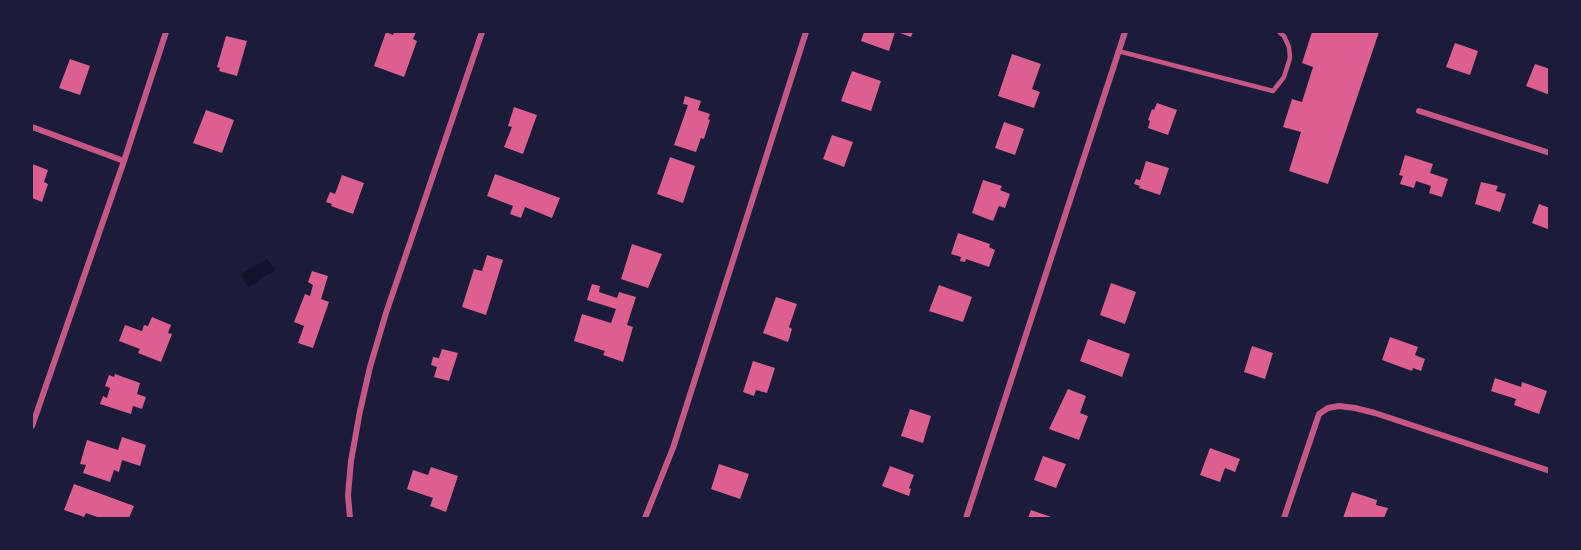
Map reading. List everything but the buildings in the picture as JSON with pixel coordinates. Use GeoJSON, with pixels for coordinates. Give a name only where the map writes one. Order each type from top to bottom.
{"type":"FeatureCollection","features":[{"type":"Feature","properties":{"kind":"street"},"geometry":{"type":"LineString","coordinates":[[32,426],[166,32]]}},
{"type":"Feature","properties":{"kind":"street"},"geometry":{"type":"LineString","coordinates":[[350,519],[348,495],[351,461],[370,367],[482,32]]}},
{"type":"Feature","properties":{"kind":"street"},"geometry":{"type":"LineString","coordinates":[[645,519],[673,448],[806,32]]}},
{"type":"Feature","properties":{"kind":"street"},"geometry":{"type":"LineString","coordinates":[[966,519],[1125,32]]}},
{"type":"Feature","properties":{"kind":"street"},"geometry":{"type":"LineString","coordinates":[[1419,111],[1550,153]]}},
{"type":"Feature","properties":{"kind":"street"},"geometry":{"type":"LineString","coordinates":[[32,127],[124,161]]}},
{"type":"Feature","properties":{"kind":"street"},"geometry":{"type":"LineString","coordinates":[[1284,519],[1319,414],[1328,408],[1339,406],[1355,408],[1550,471]]}},
{"type":"Feature","properties":{"kind":"lane"},"geometry":{"type":"LineString","coordinates":[[1118,51],[1273,91],[1284,77],[1290,58],[1289,47],[1284,36],[1279,32]]}},
{"type":"Feature","properties":{"kind":"shaded area"},"geometry":{"type":"Polygon","coordinates":[[[267,259],[275,270],[248,287],[241,274],[267,259]]]}}]}
